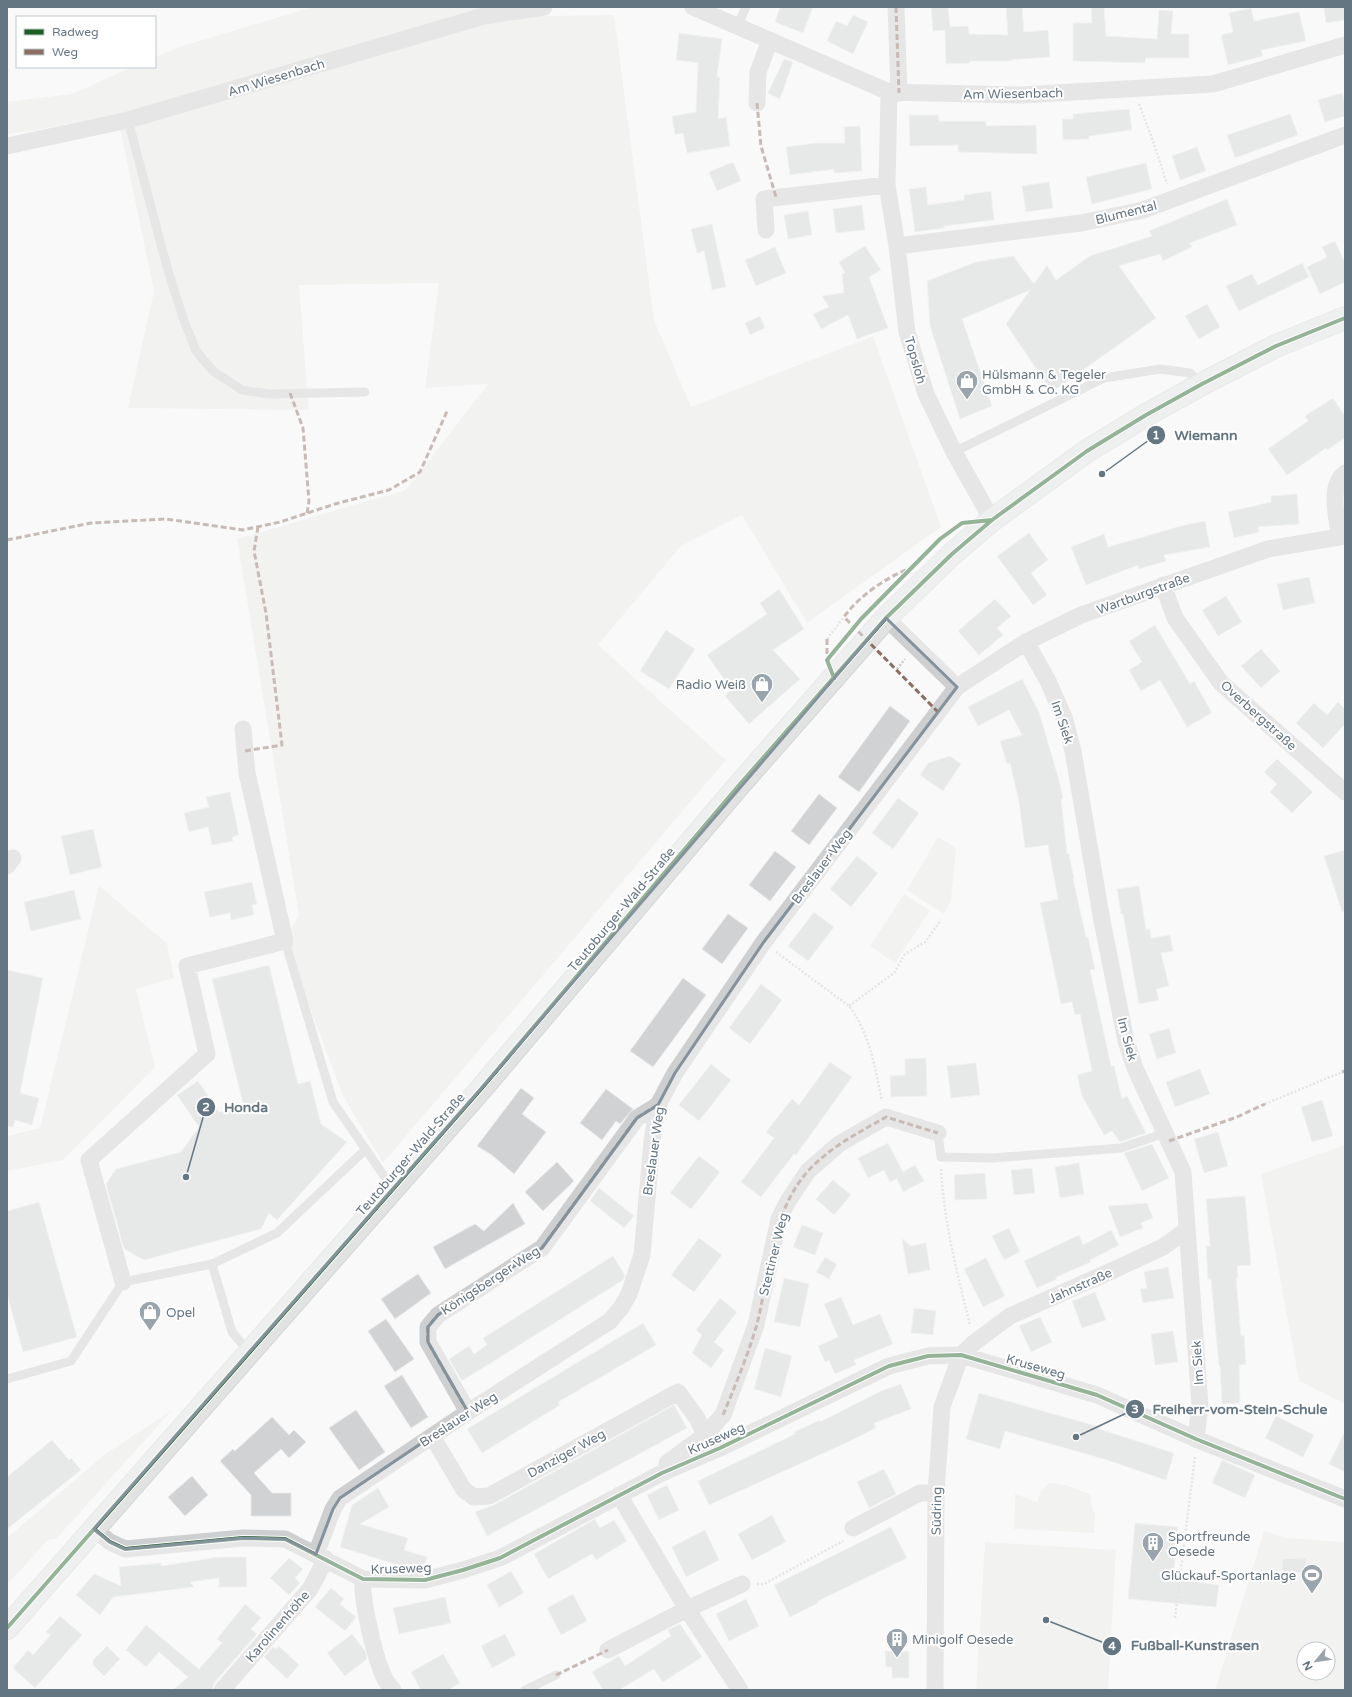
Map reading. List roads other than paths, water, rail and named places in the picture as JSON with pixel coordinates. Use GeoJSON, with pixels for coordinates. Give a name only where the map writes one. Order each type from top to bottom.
{"type":"FeatureCollection","features":[{"type":"Feature","properties":{"kind":"main road","name":"Teutoburger-Wald-Straße"},"geometry":{"type":"LineString","coordinates":[[7,1628],[250,1354],[393,1188],[481,1089],[740,784],[886,618],[952,554],[992,520],[1087,451],[1146,415],[1202,384],[1276,346],[1345,318]]}},
{"type":"Feature","properties":{"kind":"street","name":"Am Wiesenbach"},"geometry":{"type":"LineString","coordinates":[[7,146],[128,120],[484,16],[544,7]]}},
{"type":"Feature","properties":{"kind":"street","name":"Am Wiesenbach"},"geometry":{"type":"LineString","coordinates":[[693,7],[894,92],[1021,94],[1213,84],[1345,45]]}},
{"type":"Feature","properties":{"kind":"street","name":"Topsloh"},"geometry":{"type":"LineString","coordinates":[[896,7],[894,92],[887,185],[897,246],[907,332],[926,394],[954,452],[992,520]]}},
{"type":"Feature","properties":{"kind":"street"},"geometry":{"type":"LineString","coordinates":[[757,103],[758,72],[770,40]]}},
{"type":"Feature","properties":{"kind":"street","name":"Blumental"},"geometry":{"type":"LineString","coordinates":[[897,246],[1081,223],[1143,210],[1345,135]]}},
{"type":"Feature","properties":{"kind":"street"},"geometry":{"type":"LineString","coordinates":[[766,230],[764,199],[887,185]]}},
{"type":"Feature","properties":{"kind":"street"},"geometry":{"type":"LineString","coordinates":[[1343,536],[1334,501],[1341,476],[1345,474]]}},
{"type":"Feature","properties":{"kind":"street","name":"Wartburgstraße"},"geometry":{"type":"LineString","coordinates":[[956,687],[1026,642],[1081,616],[1163,585],[1268,549],[1343,536]]}},
{"type":"Feature","properties":{"kind":"street","name":"Overbergstraße"},"geometry":{"type":"LineString","coordinates":[[1163,585],[1175,618],[1221,683],[1345,792]]}},
{"type":"Feature","properties":{"kind":"street"},"geometry":{"type":"LineString","coordinates":[[886,618],[956,687]]}},
{"type":"Feature","properties":{"kind":"street","name":"Im Siek"},"geometry":{"type":"LineString","coordinates":[[1026,642],[1048,681],[1065,720],[1076,766],[1102,921],[1126,1041],[1135,1068],[1183,1172],[1200,1405],[1196,1439]]}},
{"type":"Feature","properties":{"kind":"street","name":"Breslauer Weg"},"geometry":{"type":"LineString","coordinates":[[321,1557],[332,1509],[340,1498],[468,1412],[610,1321],[630,1294],[642,1255],[652,1142],[658,1105],[675,1072],[764,943],[956,687]]}},
{"type":"Feature","properties":{"kind":"street"},"geometry":{"type":"LineString","coordinates":[[123,1282],[89,1160],[207,1054],[187,966],[284,941],[248,773],[243,728]]}},
{"type":"Feature","properties":{"kind":"street","name":"Königsberger Weg"},"geometry":{"type":"LineString","coordinates":[[468,1412],[428,1342],[428,1326],[438,1314],[542,1248],[637,1118],[658,1105]]}},
{"type":"Feature","properties":{"kind":"street","name":"Stettiner Weg"},"geometry":{"type":"LineString","coordinates":[[705,1435],[723,1415],[756,1325],[779,1219],[788,1201],[808,1171],[839,1144],[886,1117],[938,1133]]}},
{"type":"Feature","properties":{"kind":"street","name":"Jahnstraße"},"geometry":{"type":"LineString","coordinates":[[975,1342],[1010,1316],[1163,1247],[1188,1230]]}},
{"type":"Feature","properties":{"kind":"street","name":"Südring"},"geometry":{"type":"LineString","coordinates":[[934,1690],[936,1493],[942,1407],[961,1355],[975,1342]]}},
{"type":"Feature","properties":{"kind":"street","name":"Kruseweg"},"geometry":{"type":"LineString","coordinates":[[94,1529],[110,1542],[125,1549],[243,1538],[285,1539],[363,1579],[425,1580],[500,1558],[662,1473],[720,1448],[889,1366],[928,1356],[961,1355],[1097,1395],[1196,1439],[1345,1499]]}},
{"type":"Feature","properties":{"kind":"street","name":"Danziger Weg"},"geometry":{"type":"LineString","coordinates":[[432,1436],[464,1490],[474,1497],[489,1496],[678,1392],[697,1418],[705,1435]]}},
{"type":"Feature","properties":{"kind":"street"},"geometry":{"type":"LineString","coordinates":[[662,1473],[664,1466],[705,1435]]}},
{"type":"Feature","properties":{"kind":"street"},"geometry":{"type":"LineString","coordinates":[[853,1528],[920,1493],[936,1493]]}},
{"type":"Feature","properties":{"kind":"street"},"geometry":{"type":"LineString","coordinates":[[619,1495],[687,1609],[740,1690]]}},
{"type":"Feature","properties":{"kind":"street","name":"Karolinenhöhe"},"geometry":{"type":"LineString","coordinates":[[222,1690],[310,1589],[321,1557]]}},
{"type":"Feature","properties":{"kind":"street"},"geometry":{"type":"LineString","coordinates":[[363,1579],[363,1594],[377,1657],[385,1679],[393,1690]]}},
{"type":"Feature","properties":{"kind":"street"},"geometry":{"type":"LineString","coordinates":[[608,1650],[687,1609],[742,1584]]}},
{"type":"Feature","properties":{"kind":"lane"},"geometry":{"type":"LineString","coordinates":[[738,25],[746,7]]}},
{"type":"Feature","properties":{"kind":"lane"},"geometry":{"type":"LineString","coordinates":[[128,120],[167,267],[183,318],[196,351],[213,371],[242,390],[269,394],[365,392]]}},
{"type":"Feature","properties":{"kind":"lane"},"geometry":{"type":"LineString","coordinates":[[954,452],[1104,378],[1160,369],[1190,373],[1202,384]]}},
{"type":"Feature","properties":{"kind":"lane"},"geometry":{"type":"LineString","coordinates":[[284,941],[333,1102],[365,1150],[393,1188]]}},
{"type":"Feature","properties":{"kind":"lane"},"geometry":{"type":"LineString","coordinates":[[938,1133],[941,1157],[992,1158],[1121,1148],[1165,1133]]}},
{"type":"Feature","properties":{"kind":"lane"},"geometry":{"type":"LineString","coordinates":[[7,1379],[71,1361],[123,1282],[212,1264],[277,1233],[365,1150]]}},
{"type":"Feature","properties":{"kind":"lane"},"geometry":{"type":"LineString","coordinates":[[212,1264],[232,1332],[250,1354]]}},
{"type":"Feature","properties":{"kind":"lane"},"geometry":{"type":"LineString","coordinates":[[525,1690],[556,1675]]}},
{"type":"Feature","properties":{"kind":"place","name":"Hülsmann & Tegeler GmbH & Co. KG"},"geometry":{"type":"Point","coordinates":[967,400]}},
{"type":"Feature","properties":{"kind":"place","name":"Wiemann"},"geometry":{"type":"Point","coordinates":[1102,474]}},
{"type":"Feature","properties":{"kind":"place","name":"Radio Weiß"},"geometry":{"type":"Point","coordinates":[762,704]}},
{"type":"Feature","properties":{"kind":"place","name":"Honda"},"geometry":{"type":"Point","coordinates":[186,1177]}},
{"type":"Feature","properties":{"kind":"place","name":"Opel"},"geometry":{"type":"Point","coordinates":[150,1332]}},
{"type":"Feature","properties":{"kind":"place","name":"Freiherr-vom-Stein-Schule"},"geometry":{"type":"Point","coordinates":[1076,1437]}},
{"type":"Feature","properties":{"kind":"place","name":"Sportfreunde Oesede"},"geometry":{"type":"Point","coordinates":[1153,1562]}},
{"type":"Feature","properties":{"kind":"place","name":"Glückauf-Sportanlage"},"geometry":{"type":"Point","coordinates":[1312,1594]}},
{"type":"Feature","properties":{"kind":"place","name":"Fußball-Kunstrasen"},"geometry":{"type":"Point","coordinates":[1046,1620]}},
{"type":"Feature","properties":{"kind":"place","name":"Minigolf Oesede"},"geometry":{"type":"Point","coordinates":[897,1658]}}]}
